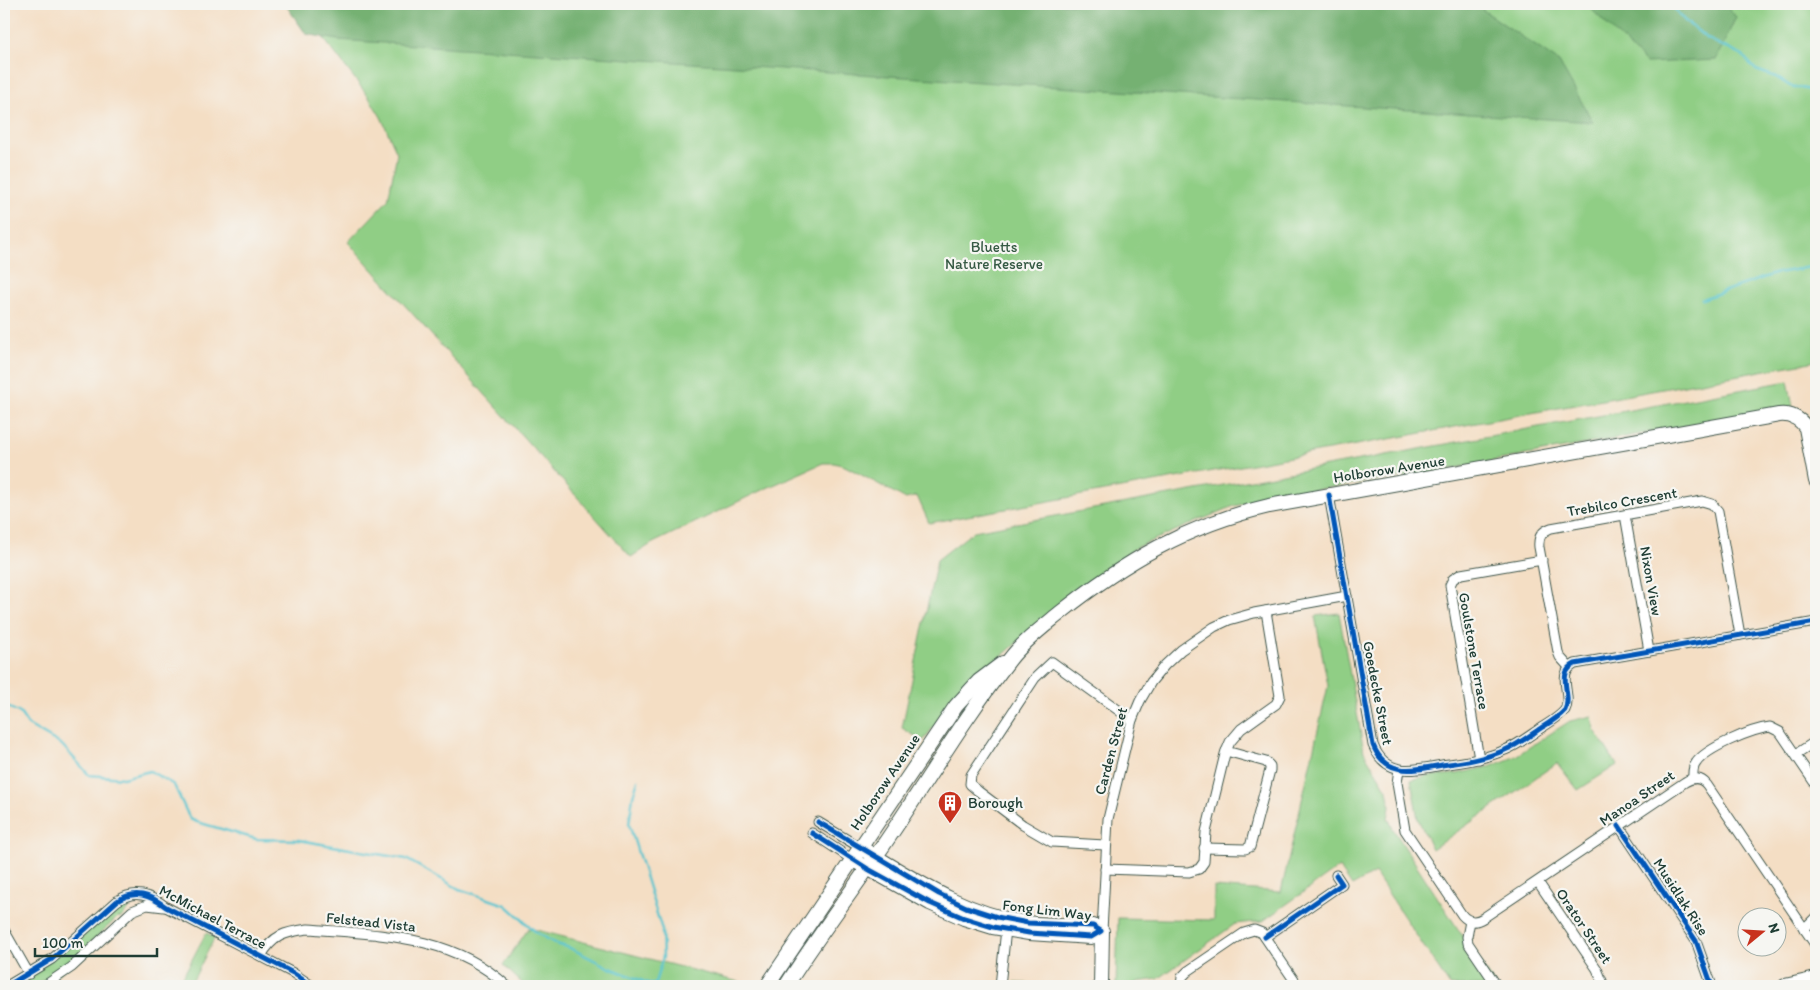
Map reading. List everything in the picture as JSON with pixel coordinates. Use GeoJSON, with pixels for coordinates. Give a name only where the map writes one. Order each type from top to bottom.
{"type":"FeatureCollection","features":[{"type":"Feature","properties":{"kind":"main road","name":"Holborow Avenue"},"geometry":{"type":"LineString","coordinates":[[767,986],[956,706],[979,681],[1011,658],[1056,617],[1102,580],[1133,560],[1165,543],[1234,515],[1269,506],[1779,415],[1789,415],[1797,418],[1804,424],[1816,481]]}},
{"type":"Feature","properties":{"kind":"main road","name":"Holborow Avenue"},"geometry":{"type":"LineString","coordinates":[[786,986],[868,869],[973,710],[1011,658]]}},
{"type":"Feature","properties":{"kind":"main road","name":"Fong Lim Way"},"geometry":{"type":"LineString","coordinates":[[853,860],[930,903],[958,916],[1029,933],[1091,937],[1101,931],[1093,926],[1028,923],[996,917],[974,910],[951,900],[861,848]]}},
{"type":"Feature","properties":{"kind":"main road"},"geometry":{"type":"LineString","coordinates":[[1100,986],[1102,931]]}},
{"type":"Feature","properties":{"kind":"main road"},"geometry":{"type":"LineString","coordinates":[[1785,986],[1816,979]]}},
{"type":"Feature","properties":{"kind":"street","name":"Goedecke Street"},"geometry":{"type":"LineString","coordinates":[[1329,495],[1373,745],[1381,758],[1399,770]]}},
{"type":"Feature","properties":{"kind":"street","name":"Trebilco Crescent"},"geometry":{"type":"LineString","coordinates":[[1569,668],[1558,652],[1542,560],[1539,539],[1546,530],[1710,502],[1719,513],[1740,635]]}},
{"type":"Feature","properties":{"kind":"street","name":"Nixon View"},"geometry":{"type":"LineString","coordinates":[[1625,515],[1649,651]]}},
{"type":"Feature","properties":{"kind":"street","name":"Goulstone Terrace"},"geometry":{"type":"LineString","coordinates":[[1479,759],[1450,585],[1453,579],[1462,574],[1542,560]]}},
{"type":"Feature","properties":{"kind":"street","name":"Carden Street"},"geometry":{"type":"LineString","coordinates":[[1102,931],[1105,845],[1108,819],[1132,720],[1151,682],[1181,650],[1222,624],[1237,617],[1347,596]]}},
{"type":"Feature","properties":{"kind":"street"},"geometry":{"type":"LineString","coordinates":[[1105,870],[1191,872],[1197,870],[1203,864],[1206,832],[1230,742],[1237,733],[1276,704],[1280,696],[1266,611]]}},
{"type":"Feature","properties":{"kind":"street"},"geometry":{"type":"LineString","coordinates":[[1497,986],[1468,943],[1467,937],[1470,921],[1462,915],[1405,830],[1396,783],[1399,770],[1415,770],[1479,759],[1514,745],[1564,712],[1568,701],[1564,676],[1569,668],[1577,664],[1816,622]]}},
{"type":"Feature","properties":{"kind":"street"},"geometry":{"type":"LineString","coordinates":[[1105,845],[1052,842],[1023,824],[978,791],[970,784],[971,775],[1035,678],[1052,662],[1132,720]]}},
{"type":"Feature","properties":{"kind":"street"},"geometry":{"type":"LineString","coordinates":[[1693,778],[1694,767],[1700,759],[1730,740],[1772,727],[1778,730],[1816,785]]}},
{"type":"Feature","properties":{"kind":"street"},"geometry":{"type":"LineString","coordinates":[[1796,754],[1816,741]]}},
{"type":"Feature","properties":{"kind":"street"},"geometry":{"type":"LineString","coordinates":[[1204,848],[1246,849],[1251,846],[1270,770],[1270,766],[1266,762],[1226,752]]}},
{"type":"Feature","properties":{"kind":"street","name":"Manoa Street"},"geometry":{"type":"LineString","coordinates":[[1470,921],[1483,918],[1693,778],[1700,779],[1707,785],[1816,946]]}},
{"type":"Feature","properties":{"kind":"street"},"geometry":{"type":"LineString","coordinates":[[818,822],[861,848]]}},
{"type":"Feature","properties":{"kind":"street","name":"Musidlak Rise"},"geometry":{"type":"LineString","coordinates":[[1619,826],[1693,936],[1699,947],[1712,986]]}},
{"type":"Feature","properties":{"kind":"street"},"geometry":{"type":"LineString","coordinates":[[812,833],[853,860]]}},
{"type":"Feature","properties":{"kind":"street"},"geometry":{"type":"LineString","coordinates":[[1265,937],[1342,884],[1336,875]]}},
{"type":"Feature","properties":{"kind":"street","name":"Orator Street"},"geometry":{"type":"LineString","coordinates":[[1538,882],[1597,969],[1604,986]]}},
{"type":"Feature","properties":{"kind":"street","name":"McMichael Terrace"},"geometry":{"type":"LineString","coordinates":[[124,896],[134,894],[154,898],[166,907],[293,973],[312,986]]}},
{"type":"Feature","properties":{"kind":"street"},"geometry":{"type":"LineString","coordinates":[[8,986],[52,959],[112,904],[124,896],[130,897],[134,901],[135,905],[132,911],[69,970],[44,986]]}},
{"type":"Feature","properties":{"kind":"street","name":"McMichael Terrace"},"geometry":{"type":"LineString","coordinates":[[132,911],[147,905],[166,907]]}},
{"type":"Feature","properties":{"kind":"street"},"geometry":{"type":"LineString","coordinates":[[1804,929],[1816,917]]}},
{"type":"Feature","properties":{"kind":"street","name":"Felstead Vista"},"geometry":{"type":"LineString","coordinates":[[261,956],[269,943],[281,934],[294,931],[308,929],[396,936],[447,950],[471,960],[508,986]]}},
{"type":"Feature","properties":{"kind":"street"},"geometry":{"type":"LineString","coordinates":[[1000,986],[1006,929]]}},
{"type":"Feature","properties":{"kind":"street"},"geometry":{"type":"LineString","coordinates":[[4,930],[29,974]]}},
{"type":"Feature","properties":{"kind":"street"},"geometry":{"type":"LineString","coordinates":[[1181,986],[1182,978],[1188,971],[1244,933],[1256,931],[1265,937],[1298,986]]}},
{"type":"Feature","properties":{"kind":"green space"},"geometry":{"type":"Polygon","coordinates":[[[285,4],[1479,4],[1483,10],[1559,62],[1593,122],[338,40],[306,34],[285,4]]]}},
{"type":"Feature","properties":{"kind":"green space","name":"Bluetts Nature Reserve"},"geometry":{"type":"Polygon","coordinates":[[[297,4],[1816,4],[1816,361],[929,523],[917,496],[906,499],[845,466],[823,463],[653,543],[631,557],[348,242],[388,200],[397,153],[381,117],[368,96],[297,4]]]}},
{"type":"Feature","properties":{"kind":"green space"},"geometry":{"type":"Polygon","coordinates":[[[1586,4],[1725,4],[1736,17],[1716,60],[1646,63],[1586,4]]]}},
{"type":"Feature","properties":{"kind":"green space"},"geometry":{"type":"Polygon","coordinates":[[[1788,381],[1793,406],[1428,473],[1286,494],[1234,506],[1137,547],[1111,566],[1041,622],[957,695],[923,741],[902,728],[937,560],[974,531],[1788,381]]]}},
{"type":"Feature","properties":{"kind":"green space"},"geometry":{"type":"Polygon","coordinates":[[[1339,613],[1364,752],[1387,790],[1390,807],[1388,818],[1393,829],[1495,986],[1450,986],[1375,873],[1352,886],[1339,867],[1263,921],[1235,924],[1158,979],[1137,982],[1131,986],[1116,986],[1118,918],[1214,920],[1214,887],[1281,892],[1328,686],[1315,616],[1339,613]]]}},
{"type":"Feature","properties":{"kind":"green space"},"geometry":{"type":"Polygon","coordinates":[[[1592,716],[1594,729],[1617,765],[1578,790],[1557,763],[1432,849],[1418,819],[1411,780],[1427,776],[1456,774],[1492,766],[1514,757],[1570,721],[1592,716]]]}},
{"type":"Feature","properties":{"kind":"green space"},"geometry":{"type":"Polygon","coordinates":[[[124,901],[129,903],[130,907],[121,918],[118,917],[89,944],[89,948],[72,964],[46,982],[43,980],[32,986],[13,986],[124,901]]]}},
{"type":"Feature","properties":{"kind":"green space"},"geometry":{"type":"Polygon","coordinates":[[[529,928],[743,983],[742,986],[525,986],[503,965],[529,928]]]}},
{"type":"Feature","properties":{"kind":"green space"},"geometry":{"type":"Polygon","coordinates":[[[206,933],[215,937],[190,986],[180,986],[179,984],[206,933]]]}},
{"type":"Feature","properties":{"kind":"green space"},"geometry":{"type":"Polygon","coordinates":[[[1013,983],[1088,985],[1088,986],[1011,986],[1013,983]]]}},
{"type":"Feature","properties":{"kind":"waterway"},"geometry":{"type":"LineString","coordinates":[[1672,4],[1685,21],[1708,39],[1743,56],[1756,70],[1776,77],[1790,86],[1816,91]]}},
{"type":"Feature","properties":{"kind":"waterway"},"geometry":{"type":"LineString","coordinates":[[1702,299],[1777,273],[1816,266]]}},
{"type":"Feature","properties":{"kind":"waterway"},"geometry":{"type":"LineString","coordinates":[[4,705],[20,713],[28,725],[62,745],[89,775],[123,778],[150,771],[174,785],[190,819],[256,839],[299,840],[406,859],[459,889],[506,905],[537,933],[556,944],[570,948],[610,968],[655,986]]}},
{"type":"Feature","properties":{"kind":"waterway"},"geometry":{"type":"LineString","coordinates":[[638,780],[633,796],[629,824],[662,930],[663,957],[654,986]]}},
{"type":"Feature","properties":{"kind":"cycle path"},"geometry":{"type":"LineString","coordinates":[[1329,495],[1373,745],[1385,763],[1393,767],[1412,770],[1422,769],[1490,756],[1514,746],[1565,710],[1567,704],[1566,673],[1575,664],[1816,622]]}},
{"type":"Feature","properties":{"kind":"cycle path"},"geometry":{"type":"LineString","coordinates":[[812,833],[868,869],[930,903],[964,918],[993,927],[1029,933],[1091,937],[1101,931],[1093,926],[1028,923],[997,917],[966,907],[939,894],[818,822]]}},
{"type":"Feature","properties":{"kind":"cycle path"},"geometry":{"type":"LineString","coordinates":[[1619,826],[1696,941],[1712,986]]}},
{"type":"Feature","properties":{"kind":"cycle path"},"geometry":{"type":"LineString","coordinates":[[1265,937],[1342,884],[1336,875]]}},
{"type":"Feature","properties":{"kind":"cycle path"},"geometry":{"type":"LineString","coordinates":[[7,986],[52,959],[117,901],[136,894],[154,899],[293,973],[312,986]]}},
{"type":"Feature","properties":{"kind":"place","name":"Borough"},"geometry":{"type":"Point","coordinates":[950,824]}}]}
